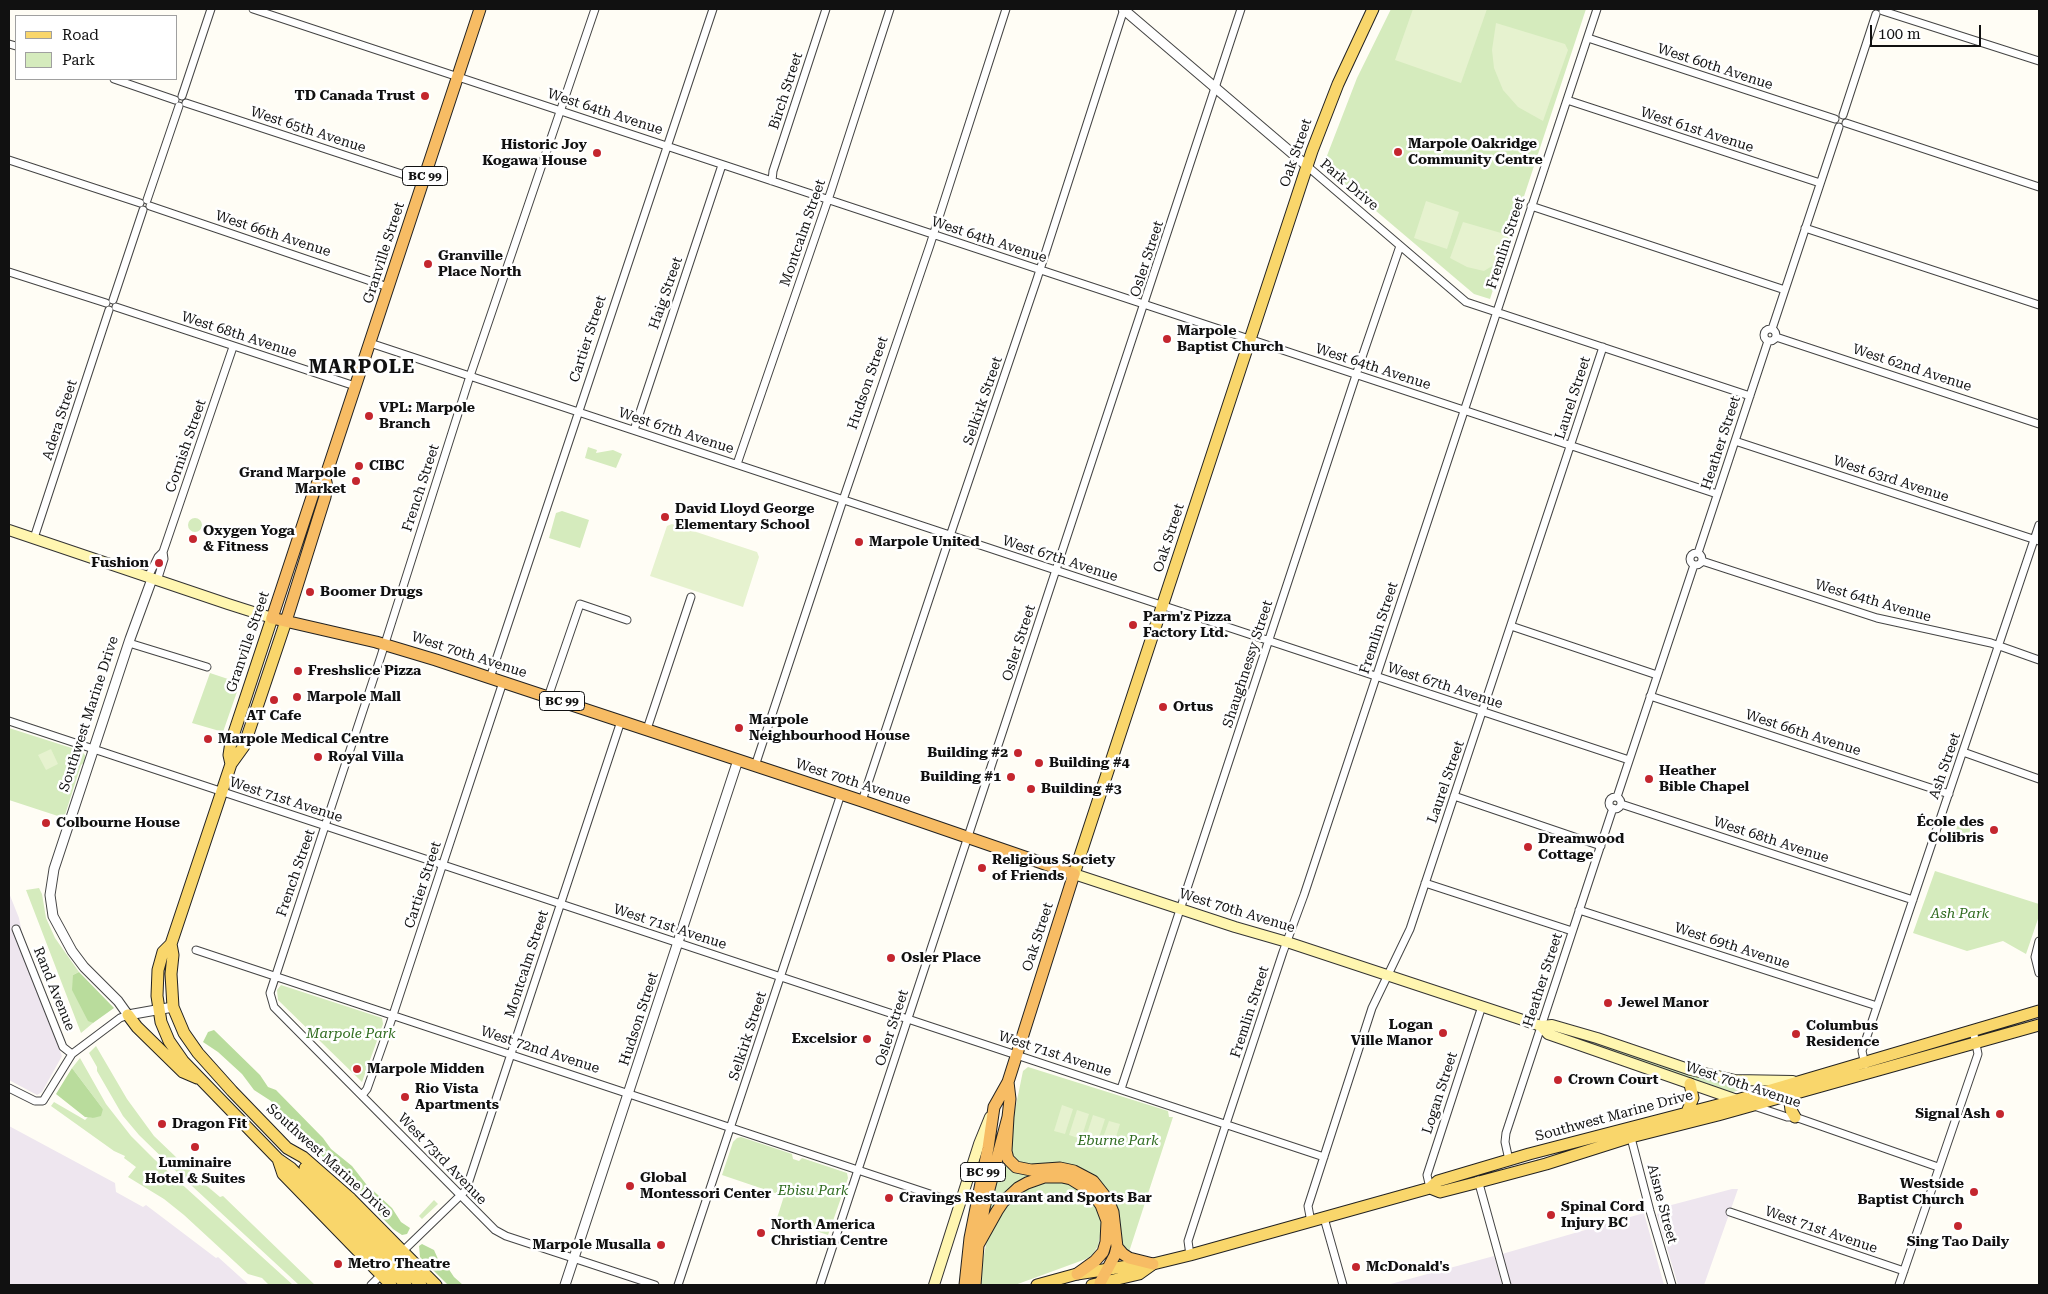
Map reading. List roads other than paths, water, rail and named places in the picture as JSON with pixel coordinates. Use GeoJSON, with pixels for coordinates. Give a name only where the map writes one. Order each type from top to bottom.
{"type":"FeatureCollection","features":[{"type":"Feature","properties":{"kind":"highway","name":"Granville Street"},"geometry":{"type":"LineString","coordinates":[[286,621],[325,497],[327,487],[325,478],[480,9]]}},
{"type":"Feature","properties":{"kind":"highway","name":"Granville Street"},"geometry":{"type":"LineString","coordinates":[[272,618],[313,494],[317,484],[325,478]]}},
{"type":"Feature","properties":{"kind":"highway","name":"West 70th Avenue"},"geometry":{"type":"LineString","coordinates":[[272,618],[385,644],[647,729],[1074,874]]}},
{"type":"Feature","properties":{"kind":"highway","name":"Oak Street"},"geometry":{"type":"LineString","coordinates":[[977,1240],[994,1107],[1008,1082],[1074,874]]}},
{"type":"Feature","properties":{"kind":"highway","name":"Oak Street"},"geometry":{"type":"LineString","coordinates":[[977,1240],[989,1182],[1008,1116],[1010,1100],[1008,1082]]}},
{"type":"Feature","properties":{"kind":"highway"},"geometry":{"type":"LineString","coordinates":[[1008,1116],[1006,1151],[1010,1162],[1016,1167],[1024,1170],[1066,1169],[1081,1174],[1093,1181],[1103,1192],[1113,1212],[1117,1247],[1109,1268],[1096,1284]]}},
{"type":"Feature","properties":{"kind":"highway"},"geometry":{"type":"LineString","coordinates":[[977,1240],[1004,1202],[1018,1188],[1027,1183],[1052,1176],[1070,1180],[1092,1192],[1101,1205],[1107,1221],[1106,1242],[1103,1252],[1095,1261],[1077,1274]]}},
{"type":"Feature","properties":{"kind":"highway","name":"BC 99"},"geometry":{"type":"LineString","coordinates":[[965,1285],[977,1240]]}},
{"type":"Feature","properties":{"kind":"highway","name":"BC 99"},"geometry":{"type":"LineString","coordinates":[[975,1285],[977,1240]]}},
{"type":"Feature","properties":{"kind":"highway"},"geometry":{"type":"LineString","coordinates":[[1117,1247],[1129,1258],[1153,1264]]}},
{"type":"Feature","properties":{"kind":"main road","name":"Oak Street"},"geometry":{"type":"LineString","coordinates":[[1074,874],[1307,166],[1338,84],[1373,9]]}},
{"type":"Feature","properties":{"kind":"main road"},"geometry":{"type":"LineString","coordinates":[[9,530],[153,579]]}},
{"type":"Feature","properties":{"kind":"main road","name":"West 70th Avenue"},"geometry":{"type":"LineString","coordinates":[[153,579],[272,618]]}},
{"type":"Feature","properties":{"kind":"main road","name":"Granville Street"},"geometry":{"type":"LineString","coordinates":[[231,764],[229,755],[231,742],[272,618]]}},
{"type":"Feature","properties":{"kind":"main road","name":"Granville Street"},"geometry":{"type":"LineString","coordinates":[[159,1010],[157,996],[158,970],[162,952],[171,944],[221,791],[231,764],[244,746],[286,621]]}},
{"type":"Feature","properties":{"kind":"main road","name":"West 70th Avenue"},"geometry":{"type":"LineString","coordinates":[[1074,874],[1541,1026],[1552,1025],[1598,1038],[1715,1077],[1751,1082],[1799,1081]]}},
{"type":"Feature","properties":{"kind":"main road","name":"Granville Street"},"geometry":{"type":"LineString","coordinates":[[171,944],[174,955],[171,974],[173,1007]]}},
{"type":"Feature","properties":{"kind":"main road","name":"Southwest Marine Drive"},"geometry":{"type":"LineString","coordinates":[[173,1007],[184,1033],[198,1053],[232,1091],[287,1148],[303,1157],[351,1199],[404,1250],[436,1285]]}},
{"type":"Feature","properties":{"kind":"main road"},"geometry":{"type":"LineString","coordinates":[[159,1010],[161,1022],[169,1040],[183,1061],[200,1080],[278,1159],[291,1168],[406,1285]]}},
{"type":"Feature","properties":{"kind":"main road","name":"Southwest Marine Drive"},"geometry":{"type":"LineString","coordinates":[[1037,1285],[1077,1274],[1109,1268],[1153,1264],[1190,1255],[1430,1188],[1438,1181],[1509,1160],[1789,1095],[1973,1030],[2039,1011]]}},
{"type":"Feature","properties":{"kind":"main road"},"geometry":{"type":"LineString","coordinates":[[128,1015],[137,1027],[183,1072],[200,1080]]}},
{"type":"Feature","properties":{"kind":"main road","name":"West 70th Avenue"},"geometry":{"type":"LineString","coordinates":[[1541,1026],[1548,1034],[1752,1105]]}},
{"type":"Feature","properties":{"kind":"main road","name":"Southwest Marine Drive"},"geometry":{"type":"LineString","coordinates":[[1430,1188],[1440,1192],[1546,1164],[1687,1112],[1738,1100],[1799,1081],[1977,1043],[2039,1026]]}},
{"type":"Feature","properties":{"kind":"main road"},"geometry":{"type":"LineString","coordinates":[[1687,1112],[1693,1098],[1690,1084]]}},
{"type":"Feature","properties":{"kind":"main road"},"geometry":{"type":"LineString","coordinates":[[1789,1095],[1791,1110],[1795,1118]]}},
{"type":"Feature","properties":{"kind":"main road","name":"Oak Street"},"geometry":{"type":"LineString","coordinates":[[934,1285],[979,1144],[994,1107]]}},
{"type":"Feature","properties":{"kind":"main road"},"geometry":{"type":"LineString","coordinates":[[287,1148],[421,1285]]}},
{"type":"Feature","properties":{"kind":"main road"},"geometry":{"type":"LineString","coordinates":[[278,1159],[283,1174],[391,1285]]}},
{"type":"Feature","properties":{"kind":"main road","name":"Southwest Marine Drive"},"geometry":{"type":"LineString","coordinates":[[1096,1284],[1139,1274],[1153,1264]]}},
{"type":"Feature","properties":{"kind":"street","name":"Adera Street"},"geometry":{"type":"LineString","coordinates":[[34,538],[211,9]]}},
{"type":"Feature","properties":{"kind":"street","name":"West 64th Avenue"},"geometry":{"type":"LineString","coordinates":[[253,9],[1718,494]]}},
{"type":"Feature","properties":{"kind":"street","name":"French Street"},"geometry":{"type":"LineString","coordinates":[[274,976],[385,644],[470,376],[595,9]]}},
{"type":"Feature","properties":{"kind":"street","name":"Cartier Street"},"geometry":{"type":"LineString","coordinates":[[490,678],[577,412],[713,9]]}},
{"type":"Feature","properties":{"kind":"street","name":"Birch Street"},"geometry":{"type":"LineString","coordinates":[[772,181],[773,171],[826,9]]}},
{"type":"Feature","properties":{"kind":"street","name":"Montcalm Street"},"geometry":{"type":"LineString","coordinates":[[737,464],[828,200],[890,9]]}},
{"type":"Feature","properties":{"kind":"street","name":"Hudson Street"},"geometry":{"type":"LineString","coordinates":[[755,766],[933,235],[1004,9]]}},
{"type":"Feature","properties":{"kind":"street","name":"Park Drive"},"geometry":{"type":"LineString","coordinates":[[1123,9],[1456,295],[1474,305],[1496,312]]}},
{"type":"Feature","properties":{"kind":"street","name":"Selkirk Street"},"geometry":{"type":"LineString","coordinates":[[862,801],[1040,270],[1123,9]]}},
{"type":"Feature","properties":{"kind":"street","name":"Osler Street"},"geometry":{"type":"LineString","coordinates":[[820,1285],[1241,9]]}},
{"type":"Feature","properties":{"kind":"street","name":"Fremlin Street"},"geometry":{"type":"LineString","coordinates":[[1190,1255],[1188,1241],[1226,1124],[1304,895],[1597,9]]}},
{"type":"Feature","properties":{"kind":"street"},"geometry":{"type":"LineString","coordinates":[[1842,116],[1878,11],[2039,61]]}},
{"type":"Feature","properties":{"kind":"street","name":"West 60th Avenue"},"geometry":{"type":"LineString","coordinates":[[1588,38],[1835,119]]}},
{"type":"Feature","properties":{"kind":"street","name":"West 65th Avenue"},"geometry":{"type":"LineString","coordinates":[[117,80],[423,181]]}},
{"type":"Feature","properties":{"kind":"street","name":"West 61st Avenue"},"geometry":{"type":"LineString","coordinates":[[1567,100],[1820,183]]}},
{"type":"Feature","properties":{"kind":"street"},"geometry":{"type":"LineString","coordinates":[[1842,116],[1839,115],[1835,119],[1836,125],[1842,125],[2039,187]]}},
{"type":"Feature","properties":{"kind":"street"},"geometry":{"type":"LineString","coordinates":[[1772,329],[1820,183],[1846,118],[1842,116]]}},
{"type":"Feature","properties":{"kind":"street","name":"West 66th Avenue"},"geometry":{"type":"LineString","coordinates":[[9,160],[388,287]]}},
{"type":"Feature","properties":{"kind":"street","name":"Haig Street"},"geometry":{"type":"LineString","coordinates":[[634,430],[722,165]]}},
{"type":"Feature","properties":{"kind":"street"},"geometry":{"type":"LineString","coordinates":[[1531,206],[1785,290]]}},
{"type":"Feature","properties":{"kind":"street"},"geometry":{"type":"LineString","coordinates":[[1805,228],[2039,305]]}},
{"type":"Feature","properties":{"kind":"street","name":"Shaughnessy Street"},"geometry":{"type":"LineString","coordinates":[[1121,1089],[1400,246]]}},
{"type":"Feature","properties":{"kind":"street","name":"West 68th Avenue"},"geometry":{"type":"LineString","coordinates":[[9,272],[355,386]]}},
{"type":"Feature","properties":{"kind":"street"},"geometry":{"type":"LineString","coordinates":[[1496,312],[1750,396]]}},
{"type":"Feature","properties":{"kind":"street"},"geometry":{"type":"LineString","coordinates":[[1768,329],[1772,329],[1776,333],[1776,337],[1774,340],[1768,341],[1764,337],[1764,333],[1768,329]]}},
{"type":"Feature","properties":{"kind":"street","name":"West 62nd Avenue"},"geometry":{"type":"LineString","coordinates":[[1776,337],[2039,424]]}},
{"type":"Feature","properties":{"kind":"street","name":"Heather Street"},"geometry":{"type":"LineString","coordinates":[[1698,553],[1768,341]]}},
{"type":"Feature","properties":{"kind":"street","name":"West 67th Avenue"},"geometry":{"type":"LineString","coordinates":[[370,343],[1629,760]]}},
{"type":"Feature","properties":{"kind":"street","name":"Cornish Street"},"geometry":{"type":"LineString","coordinates":[[153,579],[164,559],[163,552],[233,347]]}},
{"type":"Feature","properties":{"kind":"street","name":"Laurel Street"},"geometry":{"type":"LineString","coordinates":[[1311,1222],[1308,1206],[1372,1008],[1410,929],[1603,347]]}},
{"type":"Feature","properties":{"kind":"street","name":"West 63rd Avenue"},"geometry":{"type":"LineString","coordinates":[[1735,441],[2037,540]]}},
{"type":"Feature","properties":{"kind":"street","name":"Ash Street"},"geometry":{"type":"LineString","coordinates":[[1866,1067],[1862,1051],[1998,646],[2037,540],[2039,525]]}},
{"type":"Feature","properties":{"kind":"street"},"geometry":{"type":"LineString","coordinates":[[1698,553],[1702,557],[1702,561],[1698,565],[1694,565],[1690,560],[1691,556],[1698,553]]}},
{"type":"Feature","properties":{"kind":"street","name":"West 64th Avenue"},"geometry":{"type":"LineString","coordinates":[[1702,561],[1877,618],[1998,646],[2039,660]]}},
{"type":"Feature","properties":{"kind":"street"},"geometry":{"type":"LineString","coordinates":[[1617,797],[1694,565]]}},
{"type":"Feature","properties":{"kind":"street","name":"Southwest Marine Drive"},"geometry":{"type":"LineString","coordinates":[[128,1015],[118,1001],[84,967],[72,951],[53,916],[50,889],[54,869],[129,643],[153,579]]}},
{"type":"Feature","properties":{"kind":"street"},"geometry":{"type":"LineString","coordinates":[[647,729],[690,597]]}},
{"type":"Feature","properties":{"kind":"street"},"geometry":{"type":"LineString","coordinates":[[548,697],[580,604],[627,620]]}},
{"type":"Feature","properties":{"kind":"street"},"geometry":{"type":"LineString","coordinates":[[1510,626],[1657,675]]}},
{"type":"Feature","properties":{"kind":"street"},"geometry":{"type":"LineString","coordinates":[[129,643],[207,667]]}},
{"type":"Feature","properties":{"kind":"street","name":"Cartier Street"},"geometry":{"type":"LineString","coordinates":[[363,1094],[367,1089],[393,1015],[503,682]]}},
{"type":"Feature","properties":{"kind":"street","name":"West 66th Avenue"},"geometry":{"type":"LineString","coordinates":[[1650,696],[1949,794]]}},
{"type":"Feature","properties":{"kind":"street","name":"West 71st Avenue"},"geometry":{"type":"LineString","coordinates":[[9,721],[1324,1157]]}},
{"type":"Feature","properties":{"kind":"street","name":"Montcalm Street"},"geometry":{"type":"LineString","coordinates":[[404,1250],[466,1190],[621,721]]}},
{"type":"Feature","properties":{"kind":"street"},"geometry":{"type":"LineString","coordinates":[[1963,752],[2039,779]]}},
{"type":"Feature","properties":{"kind":"street","name":"Hudson Street"},"geometry":{"type":"LineString","coordinates":[[565,1285],[738,760]]}},
{"type":"Feature","properties":{"kind":"street","name":"Selkirk Street"},"geometry":{"type":"LineString","coordinates":[[678,1285],[841,794]]}},
{"type":"Feature","properties":{"kind":"street"},"geometry":{"type":"LineString","coordinates":[[1454,796],[1601,846]]}},
{"type":"Feature","properties":{"kind":"street"},"geometry":{"type":"LineString","coordinates":[[1613,796],[1617,797],[1621,804],[1617,808],[1613,808],[1609,804],[1609,800],[1613,796]]}},
{"type":"Feature","properties":{"kind":"street","name":"West 68th Avenue"},"geometry":{"type":"LineString","coordinates":[[1621,804],[1913,900]]}},
{"type":"Feature","properties":{"kind":"street","name":"Heather Street"},"geometry":{"type":"LineString","coordinates":[[1509,1160],[1505,1142],[1506,1133],[1613,808]]}},
{"type":"Feature","properties":{"kind":"street"},"geometry":{"type":"LineString","coordinates":[[1425,883],[1572,931]]}},
{"type":"Feature","properties":{"kind":"street","name":"West 69th Avenue"},"geometry":{"type":"LineString","coordinates":[[1579,910],[1877,1006]]}},
{"type":"Feature","properties":{"kind":"street","name":"Rand Avenue"},"geometry":{"type":"LineString","coordinates":[[16,929],[63,1047],[72,1054]]}},
{"type":"Feature","properties":{"kind":"street"},"geometry":{"type":"LineString","coordinates":[[2039,941],[2035,957],[2039,973]]}},
{"type":"Feature","properties":{"kind":"street","name":"West 72nd Avenue"},"geometry":{"type":"LineString","coordinates":[[196,950],[960,1204]]}},
{"type":"Feature","properties":{"kind":"street","name":"West 73rd Avenue"},"geometry":{"type":"LineString","coordinates":[[274,976],[270,993],[274,1007],[363,1094],[491,1227],[500,1234],[655,1285]]}},
{"type":"Feature","properties":{"kind":"street","name":"Logan Street"},"geometry":{"type":"LineString","coordinates":[[1430,1188],[1427,1175],[1482,1006]]}},
{"type":"Feature","properties":{"kind":"street"},"geometry":{"type":"LineString","coordinates":[[9,1088],[39,1102],[45,1098],[72,1054],[120,1018],[173,1007]]}},
{"type":"Feature","properties":{"kind":"street"},"geometry":{"type":"LineString","coordinates":[[1899,1285],[1978,1054],[1973,1030]]}},
{"type":"Feature","properties":{"kind":"street","name":"West 70th Avenue"},"geometry":{"type":"LineString","coordinates":[[1752,1105],[1938,1167]]}},
{"type":"Feature","properties":{"kind":"street","name":"Aisne Street"},"geometry":{"type":"LineString","coordinates":[[1630,1133],[1672,1285]]}},
{"type":"Feature","properties":{"kind":"street"},"geometry":{"type":"LineString","coordinates":[[1476,1170],[1507,1285]]}},
{"type":"Feature","properties":{"kind":"street","name":"West 71st Avenue"},"geometry":{"type":"LineString","coordinates":[[1730,1212],[1904,1271]]}},
{"type":"Feature","properties":{"kind":"street"},"geometry":{"type":"LineString","coordinates":[[1324,1218],[1343,1285]]}},
{"type":"Feature","properties":{"kind":"street"},"geometry":{"type":"LineString","coordinates":[[371,1285],[381,1275]]}},
{"type":"Feature","properties":{"kind":"place","name":"TD Canada Trust"},"geometry":{"type":"Point","coordinates":[425,96]}},
{"type":"Feature","properties":{"kind":"place","name":"Marpole Oakridge Community Centre"},"geometry":{"type":"Point","coordinates":[1398,152]}},
{"type":"Feature","properties":{"kind":"place","name":"Historic Joy Kogawa House"},"geometry":{"type":"Point","coordinates":[597,153]}},
{"type":"Feature","properties":{"kind":"place","name":"Granville Place North"},"geometry":{"type":"Point","coordinates":[428,264]}},
{"type":"Feature","properties":{"kind":"place","name":"Marpole Baptist Church"},"geometry":{"type":"Point","coordinates":[1167,339]}},
{"type":"Feature","properties":{"kind":"place","name":"VPL: Marpole Branch"},"geometry":{"type":"Point","coordinates":[369,416]}},
{"type":"Feature","properties":{"kind":"place","name":"CIBC"},"geometry":{"type":"Point","coordinates":[359,466]}},
{"type":"Feature","properties":{"kind":"place","name":"Grand Marpole Market"},"geometry":{"type":"Point","coordinates":[356,481]}},
{"type":"Feature","properties":{"kind":"place","name":"David Lloyd George Elementary School"},"geometry":{"type":"Point","coordinates":[665,517]}},
{"type":"Feature","properties":{"kind":"place","name":"Oxygen Yoga & Fitness"},"geometry":{"type":"Point","coordinates":[193,539]}},
{"type":"Feature","properties":{"kind":"place","name":"Marpole United"},"geometry":{"type":"Point","coordinates":[859,542]}},
{"type":"Feature","properties":{"kind":"place","name":"Fushion"},"geometry":{"type":"Point","coordinates":[159,563]}},
{"type":"Feature","properties":{"kind":"place","name":"Boomer Drugs"},"geometry":{"type":"Point","coordinates":[310,592]}},
{"type":"Feature","properties":{"kind":"place","name":"Parm'z Pizza Factory Ltd."},"geometry":{"type":"Point","coordinates":[1133,625]}},
{"type":"Feature","properties":{"kind":"place","name":"Freshslice Pizza"},"geometry":{"type":"Point","coordinates":[298,671]}},
{"type":"Feature","properties":{"kind":"place","name":"Marpole Mall"},"geometry":{"type":"Point","coordinates":[297,697]}},
{"type":"Feature","properties":{"kind":"place","name":"AT Cafe"},"geometry":{"type":"Point","coordinates":[274,700]}},
{"type":"Feature","properties":{"kind":"place","name":"Ortus"},"geometry":{"type":"Point","coordinates":[1163,707]}},
{"type":"Feature","properties":{"kind":"place","name":"Marpole Neighbourhood House"},"geometry":{"type":"Point","coordinates":[739,728]}},
{"type":"Feature","properties":{"kind":"place","name":"Marpole Medical Centre"},"geometry":{"type":"Point","coordinates":[208,739]}},
{"type":"Feature","properties":{"kind":"place","name":"Building #2"},"geometry":{"type":"Point","coordinates":[1018,753]}},
{"type":"Feature","properties":{"kind":"place","name":"Royal Villa"},"geometry":{"type":"Point","coordinates":[318,757]}},
{"type":"Feature","properties":{"kind":"place","name":"Building #4"},"geometry":{"type":"Point","coordinates":[1039,763]}},
{"type":"Feature","properties":{"kind":"place","name":"Building #1"},"geometry":{"type":"Point","coordinates":[1011,777]}},
{"type":"Feature","properties":{"kind":"place","name":"Heather Bible Chapel"},"geometry":{"type":"Point","coordinates":[1649,779]}},
{"type":"Feature","properties":{"kind":"place","name":"Building #3"},"geometry":{"type":"Point","coordinates":[1031,789]}},
{"type":"Feature","properties":{"kind":"place","name":"Colbourne House"},"geometry":{"type":"Point","coordinates":[46,823]}},
{"type":"Feature","properties":{"kind":"place","name":"École des Colibris"},"geometry":{"type":"Point","coordinates":[1994,830]}},
{"type":"Feature","properties":{"kind":"place","name":"Dreamwood Cottage"},"geometry":{"type":"Point","coordinates":[1528,847]}},
{"type":"Feature","properties":{"kind":"place","name":"Religious Society of Friends"},"geometry":{"type":"Point","coordinates":[982,868]}},
{"type":"Feature","properties":{"kind":"place","name":"Osler Place"},"geometry":{"type":"Point","coordinates":[891,958]}},
{"type":"Feature","properties":{"kind":"place","name":"Jewel Manor"},"geometry":{"type":"Point","coordinates":[1608,1003]}},
{"type":"Feature","properties":{"kind":"place","name":"Logan Ville Manor"},"geometry":{"type":"Point","coordinates":[1443,1033]}},
{"type":"Feature","properties":{"kind":"place","name":"Columbus Residence"},"geometry":{"type":"Point","coordinates":[1796,1034]}},
{"type":"Feature","properties":{"kind":"place","name":"Excelsior"},"geometry":{"type":"Point","coordinates":[867,1039]}},
{"type":"Feature","properties":{"kind":"place","name":"Marpole Midden"},"geometry":{"type":"Point","coordinates":[357,1069]}},
{"type":"Feature","properties":{"kind":"place","name":"Crown Court"},"geometry":{"type":"Point","coordinates":[1558,1080]}},
{"type":"Feature","properties":{"kind":"place","name":"Rio Vista Apartments"},"geometry":{"type":"Point","coordinates":[405,1097]}},
{"type":"Feature","properties":{"kind":"place","name":"Signal Ash"},"geometry":{"type":"Point","coordinates":[2000,1114]}},
{"type":"Feature","properties":{"kind":"place","name":"Dragon Fit"},"geometry":{"type":"Point","coordinates":[162,1124]}},
{"type":"Feature","properties":{"kind":"place","name":"Luminaire Hotel & Suites"},"geometry":{"type":"Point","coordinates":[195,1147]}},
{"type":"Feature","properties":{"kind":"place","name":"Global Montessori Center"},"geometry":{"type":"Point","coordinates":[630,1186]}},
{"type":"Feature","properties":{"kind":"place","name":"Westside Baptist Church"},"geometry":{"type":"Point","coordinates":[1974,1192]}},
{"type":"Feature","properties":{"kind":"place","name":"Cravings Restaurant and Sports Bar"},"geometry":{"type":"Point","coordinates":[889,1198]}},
{"type":"Feature","properties":{"kind":"place","name":"Spinal Cord Injury BC"},"geometry":{"type":"Point","coordinates":[1551,1215]}},
{"type":"Feature","properties":{"kind":"place","name":"Sing Tao Daily"},"geometry":{"type":"Point","coordinates":[1958,1226]}},
{"type":"Feature","properties":{"kind":"place","name":"North America Christian Centre"},"geometry":{"type":"Point","coordinates":[761,1233]}},
{"type":"Feature","properties":{"kind":"place","name":"Marpole Musalla"},"geometry":{"type":"Point","coordinates":[661,1245]}},
{"type":"Feature","properties":{"kind":"place","name":"Metro Theatre"},"geometry":{"type":"Point","coordinates":[338,1264]}},
{"type":"Feature","properties":{"kind":"place","name":"McDonald's"},"geometry":{"type":"Point","coordinates":[1356,1267]}},
{"type":"Feature","properties":{"kind":"district","name":"MARPOLE"},"geometry":{"type":"Point","coordinates":[362,367]}},
{"type":"Feature","properties":{"kind":"park label","name":"Ash Park"},"geometry":{"type":"Point","coordinates":[1960,914]}},
{"type":"Feature","properties":{"kind":"park label","name":"Marpole Park"},"geometry":{"type":"Point","coordinates":[351,1034]}},
{"type":"Feature","properties":{"kind":"park label","name":"Eburne Park"},"geometry":{"type":"Point","coordinates":[1118,1141]}},
{"type":"Feature","properties":{"kind":"park label","name":"Ebisu Park"},"geometry":{"type":"Point","coordinates":[813,1191]}}]}
